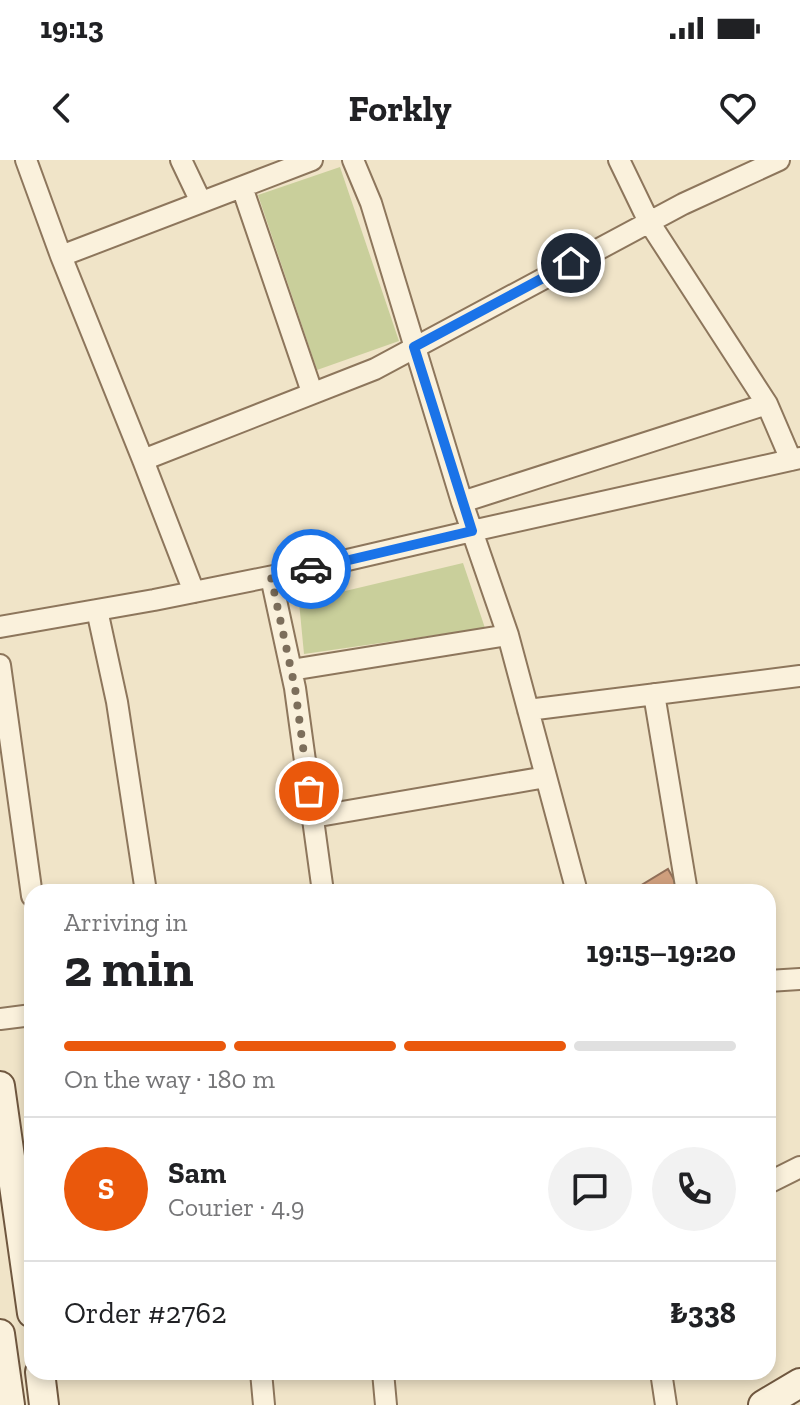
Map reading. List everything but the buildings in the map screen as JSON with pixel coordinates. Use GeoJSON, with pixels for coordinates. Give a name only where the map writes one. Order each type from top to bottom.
{"type":"FeatureCollection","features":[{"type":"Feature","properties":{"kind":"street"},"geometry":{"type":"LineString","coordinates":[[26,160],[194,592]]}},
{"type":"Feature","properties":{"kind":"street"},"geometry":{"type":"LineString","coordinates":[[181,160],[201,202]]}},
{"type":"Feature","properties":{"kind":"street"},"geometry":{"type":"LineString","coordinates":[[61,256],[312,160]]}},
{"type":"Feature","properties":{"kind":"street"},"geometry":{"type":"LineString","coordinates":[[353,160],[371,203],[462,502],[508,635],[575,884]]}},
{"type":"Feature","properties":{"kind":"street"},"geometry":{"type":"LineString","coordinates":[[0,627],[271,577],[796,459],[767,404],[649,222],[619,160]]}},
{"type":"Feature","properties":{"kind":"street"},"geometry":{"type":"LineString","coordinates":[[143,460],[375,369],[683,204],[770,162]]}},
{"type":"Feature","properties":{"kind":"street"},"geometry":{"type":"LineString","coordinates":[[242,187],[312,392]]}},
{"type":"Feature","properties":{"kind":"street"},"geometry":{"type":"LineString","coordinates":[[462,502],[767,404]]}},
{"type":"Feature","properties":{"kind":"street"},"geometry":{"type":"LineString","coordinates":[[271,577],[295,688],[322,884]]}},
{"type":"Feature","properties":{"kind":"street"},"geometry":{"type":"LineString","coordinates":[[97,610],[117,702],[145,884]]}},
{"type":"Feature","properties":{"kind":"street"},"geometry":{"type":"LineString","coordinates":[[291,670],[508,635]]}},
{"type":"Feature","properties":{"kind":"street"},"geometry":{"type":"LineString","coordinates":[[0,665],[30,884]]}},
{"type":"Feature","properties":{"kind":"street"},"geometry":{"type":"LineString","coordinates":[[528,710],[800,676]]}},
{"type":"Feature","properties":{"kind":"street"},"geometry":{"type":"LineString","coordinates":[[654,694],[686,884]]}},
{"type":"Feature","properties":{"kind":"street"},"geometry":{"type":"LineString","coordinates":[[313,817],[546,777]]}},
{"type":"Feature","properties":{"kind":"street"},"geometry":{"type":"LineString","coordinates":[[776,980],[800,979]]}},
{"type":"Feature","properties":{"kind":"street"},"geometry":{"type":"LineString","coordinates":[[0,1019],[24,1016]]}},
{"type":"Feature","properties":{"kind":"street"},"geometry":{"type":"LineString","coordinates":[[0,1086],[24,1256]]}},
{"type":"Feature","properties":{"kind":"street"},"geometry":{"type":"LineString","coordinates":[[776,1179],[800,1167]]}},
{"type":"Feature","properties":{"kind":"street"},"geometry":{"type":"LineString","coordinates":[[0,1334],[6,1402]]}},
{"type":"Feature","properties":{"kind":"street"},"geometry":{"type":"LineString","coordinates":[[41,1380],[44,1405]]}},
{"type":"Feature","properties":{"kind":"street"},"geometry":{"type":"LineString","coordinates":[[262,1380],[264,1405]]}},
{"type":"Feature","properties":{"kind":"street"},"geometry":{"type":"LineString","coordinates":[[384,1380],[386,1405]]}},
{"type":"Feature","properties":{"kind":"street"},"geometry":{"type":"LineString","coordinates":[[662,1380],[666,1405]]}},
{"type":"Feature","properties":{"kind":"street"},"geometry":{"type":"LineString","coordinates":[[763,1405],[800,1383]]}},
{"type":"Feature","properties":{"kind":"green space"},"geometry":{"type":"Polygon","coordinates":[[[340,167],[399,341],[317,370],[258,195],[340,167]]]}},
{"type":"Feature","properties":{"kind":"green space"},"geometry":{"type":"Polygon","coordinates":[[[463,563],[485,628],[304,654],[299,602],[463,563]]]}},
{"type":"Feature","properties":{"kind":"way so far"},"geometry":{"type":"LineString","coordinates":[[309,791],[295,688],[271,577],[311,569]]}},
{"type":"Feature","properties":{"kind":"route"},"geometry":{"type":"LineString","coordinates":[[311,569],[472,531],[414,347],[571,263]]}}]}
